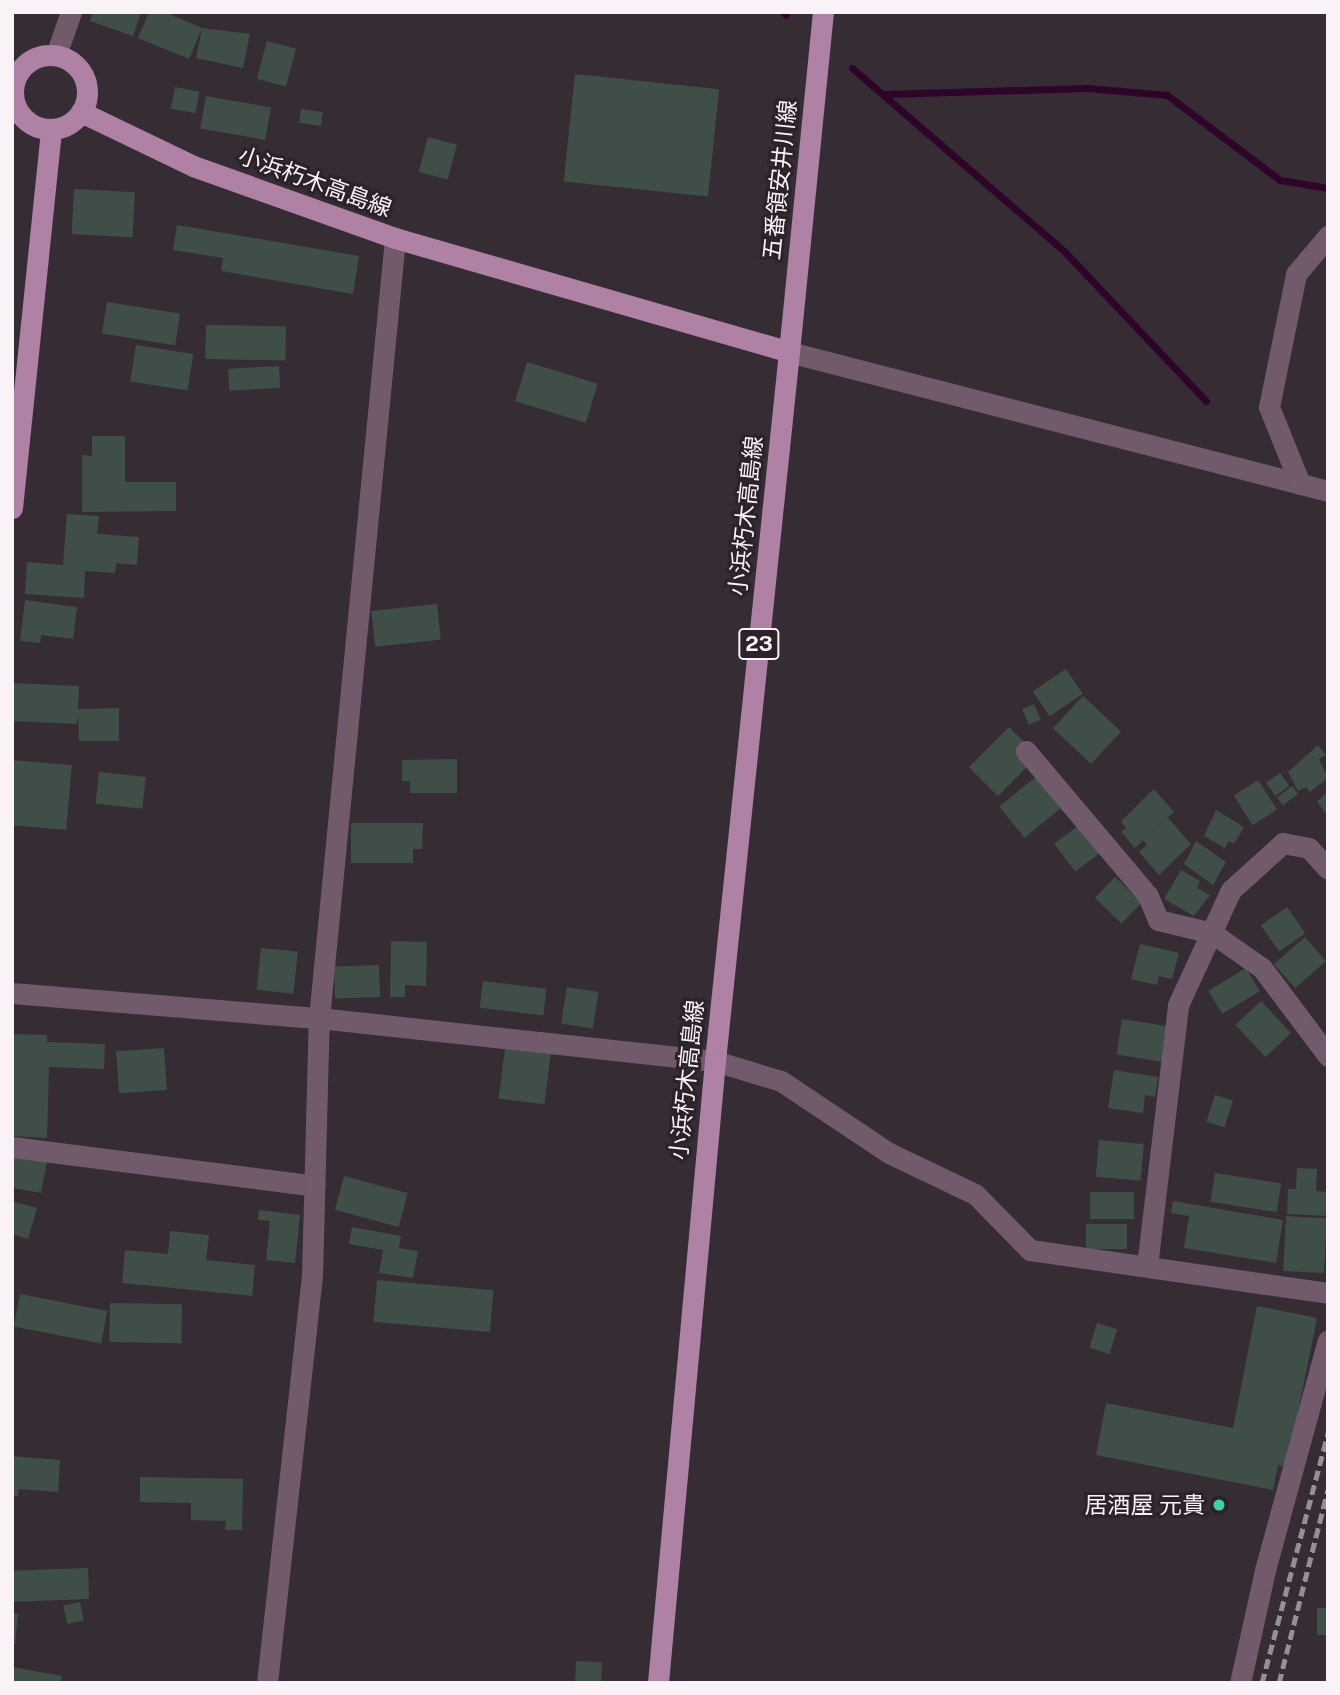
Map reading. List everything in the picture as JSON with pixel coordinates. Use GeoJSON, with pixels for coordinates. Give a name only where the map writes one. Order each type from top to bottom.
{"type":"FeatureCollection","features":[{"type":"Feature","properties":{"kind":"main road","name":"五番領安井川線"},"geometry":{"type":"LineString","coordinates":[[789,352],[823,12]]}},
{"type":"Feature","properties":{"kind":"main road"},"geometry":{"type":"LineString","coordinates":[[56,55],[78,67],[84,77],[87,89],[81,112],[73,121],[51,129],[39,127],[19,113],[14,102],[14,76],[32,59],[56,55]]}},
{"type":"Feature","properties":{"kind":"main road","name":"小浜朽木高島線"},"geometry":{"type":"LineString","coordinates":[[81,112],[193,166],[395,238],[789,352],[715,1061],[658,1683]]}},
{"type":"Feature","properties":{"kind":"main road"},"geometry":{"type":"LineString","coordinates":[[12,508],[51,129]]}},
{"type":"Feature","properties":{"kind":"street"},"geometry":{"type":"LineString","coordinates":[[56,55],[71,12]]}},
{"type":"Feature","properties":{"kind":"street"},"geometry":{"type":"LineString","coordinates":[[1300,484],[1269,407],[1296,274],[1328,236]]}},
{"type":"Feature","properties":{"kind":"street"},"geometry":{"type":"LineString","coordinates":[[267,1683],[312,1277],[318,1018],[395,238]]}},
{"type":"Feature","properties":{"kind":"street"},"geometry":{"type":"LineString","coordinates":[[789,352],[1328,491]]}},
{"type":"Feature","properties":{"kind":"street"},"geometry":{"type":"LineString","coordinates":[[1026,751],[1147,896],[1158,920],[1212,933],[1262,968],[1328,1056]]}},
{"type":"Feature","properties":{"kind":"street"},"geometry":{"type":"LineString","coordinates":[[1147,1266],[1178,1005],[1231,890],[1283,843],[1309,848],[1328,869]]}},
{"type":"Feature","properties":{"kind":"street"},"geometry":{"type":"LineString","coordinates":[[12,993],[318,1018],[715,1061],[781,1081],[889,1153],[975,1194],[1030,1250],[1328,1293]]}},
{"type":"Feature","properties":{"kind":"street"},"geometry":{"type":"LineString","coordinates":[[12,1147],[315,1186]]}},
{"type":"Feature","properties":{"kind":"street"},"geometry":{"type":"LineString","coordinates":[[1240,1683],[1265,1570],[1328,1340]]}},
{"type":"Feature","properties":{"kind":"building"},"geometry":{"type":"Polygon","coordinates":[[[93,12],[141,12],[133,36],[90,21],[93,12]]]}},
{"type":"Feature","properties":{"kind":"building"},"geometry":{"type":"Polygon","coordinates":[[[149,12],[165,12],[202,28],[189,59],[138,38],[149,12]]]}},
{"type":"Feature","properties":{"kind":"building"},"geometry":{"type":"Polygon","coordinates":[[[202,28],[250,34],[243,68],[196,58],[202,28]]]}},
{"type":"Feature","properties":{"kind":"building"},"geometry":{"type":"Polygon","coordinates":[[[267,41],[296,49],[286,86],[257,79],[267,41]]]}},
{"type":"Feature","properties":{"kind":"building"},"geometry":{"type":"Polygon","coordinates":[[[575,74],[719,89],[708,197],[564,181],[575,74]]]}},
{"type":"Feature","properties":{"kind":"building"},"geometry":{"type":"Polygon","coordinates":[[[175,87],[200,92],[195,113],[171,109],[175,87]]]}},
{"type":"Feature","properties":{"kind":"building"},"geometry":{"type":"Polygon","coordinates":[[[206,96],[271,107],[265,140],[200,128],[206,96]]]}},
{"type":"Feature","properties":{"kind":"building"},"geometry":{"type":"Polygon","coordinates":[[[301,109],[323,112],[321,126],[299,123],[301,109]]]}},
{"type":"Feature","properties":{"kind":"building"},"geometry":{"type":"Polygon","coordinates":[[[428,137],[457,145],[448,180],[419,172],[428,137]]]}},
{"type":"Feature","properties":{"kind":"building"},"geometry":{"type":"Polygon","coordinates":[[[74,189],[135,192],[133,237],[72,234],[74,189]]]}},
{"type":"Feature","properties":{"kind":"building"},"geometry":{"type":"Polygon","coordinates":[[[177,225],[359,256],[353,294],[221,271],[223,258],[173,250],[177,225]]]}},
{"type":"Feature","properties":{"kind":"building"},"geometry":{"type":"Polygon","coordinates":[[[107,302],[180,314],[175,345],[102,334],[107,302]]]}},
{"type":"Feature","properties":{"kind":"building"},"geometry":{"type":"Polygon","coordinates":[[[206,325],[286,326],[285,360],[205,359],[206,325]]]}},
{"type":"Feature","properties":{"kind":"building"},"geometry":{"type":"Polygon","coordinates":[[[136,345],[193,354],[187,391],[130,382],[136,345]]]}},
{"type":"Feature","properties":{"kind":"building"},"geometry":{"type":"Polygon","coordinates":[[[527,362],[598,384],[586,423],[515,401],[527,362]]]}},
{"type":"Feature","properties":{"kind":"building"},"geometry":{"type":"Polygon","coordinates":[[[279,366],[280,388],[229,391],[228,369],[279,366]]]}},
{"type":"Feature","properties":{"kind":"building"},"geometry":{"type":"Polygon","coordinates":[[[92,436],[125,436],[125,482],[176,482],[176,511],[82,512],[82,455],[92,456],[92,436]]]}},
{"type":"Feature","properties":{"kind":"building"},"geometry":{"type":"Polygon","coordinates":[[[67,514],[99,516],[97,534],[139,537],[137,565],[116,563],[115,573],[85,571],[84,598],[25,594],[27,562],[63,565],[67,514]]]}},
{"type":"Feature","properties":{"kind":"building"},"geometry":{"type":"Polygon","coordinates":[[[25,600],[77,607],[73,639],[41,635],[40,643],[20,641],[25,600]]]}},
{"type":"Feature","properties":{"kind":"building"},"geometry":{"type":"Polygon","coordinates":[[[437,604],[441,640],[375,647],[371,611],[437,604]]]}},
{"type":"Feature","properties":{"kind":"building"},"geometry":{"type":"Polygon","coordinates":[[[1066,669],[1083,694],[1050,716],[1033,691],[1066,669]]]}},
{"type":"Feature","properties":{"kind":"building"},"geometry":{"type":"Polygon","coordinates":[[[12,683],[79,686],[78,709],[119,708],[119,741],[79,741],[78,714],[77,724],[12,721],[12,683]]]}},
{"type":"Feature","properties":{"kind":"building"},"geometry":{"type":"Polygon","coordinates":[[[1083,696],[1121,731],[1091,764],[1053,728],[1083,696]]]}},
{"type":"Feature","properties":{"kind":"building"},"geometry":{"type":"Polygon","coordinates":[[[1034,704],[1041,720],[1029,725],[1022,709],[1034,704]]]}},
{"type":"Feature","properties":{"kind":"building"},"geometry":{"type":"Polygon","coordinates":[[[1009,727],[1025,743],[1030,764],[998,796],[969,767],[1009,727]]]}},
{"type":"Feature","properties":{"kind":"building"},"geometry":{"type":"Polygon","coordinates":[[[1318,745],[1326,755],[1319,759],[1328,778],[1310,792],[1306,787],[1298,791],[1288,772],[1318,745]]]}},
{"type":"Feature","properties":{"kind":"building"},"geometry":{"type":"Polygon","coordinates":[[[457,759],[457,793],[410,793],[410,781],[402,781],[402,760],[457,759]]]}},
{"type":"Feature","properties":{"kind":"building"},"geometry":{"type":"Polygon","coordinates":[[[12,760],[72,765],[66,830],[12,825],[12,760]]]}},
{"type":"Feature","properties":{"kind":"building"},"geometry":{"type":"Polygon","coordinates":[[[99,772],[146,777],[142,809],[96,804],[99,772]]]}},
{"type":"Feature","properties":{"kind":"building"},"geometry":{"type":"Polygon","coordinates":[[[1042,772],[1067,803],[1024,838],[999,807],[1042,772]]]}},
{"type":"Feature","properties":{"kind":"building"},"geometry":{"type":"Polygon","coordinates":[[[1280,773],[1289,786],[1275,796],[1266,783],[1280,773]]]}},
{"type":"Feature","properties":{"kind":"building"},"geometry":{"type":"Polygon","coordinates":[[[1258,780],[1277,809],[1253,825],[1234,796],[1258,780]]]}},
{"type":"Feature","properties":{"kind":"building"},"geometry":{"type":"Polygon","coordinates":[[[1292,786],[1298,794],[1283,805],[1277,797],[1292,786]]]}},
{"type":"Feature","properties":{"kind":"building"},"geometry":{"type":"Polygon","coordinates":[[[1154,789],[1174,812],[1135,848],[1121,832],[1126,828],[1121,821],[1154,789]]]}},
{"type":"Feature","properties":{"kind":"building"},"geometry":{"type":"Polygon","coordinates":[[[1328,791],[1328,816],[1317,802],[1328,791]]]}},
{"type":"Feature","properties":{"kind":"building"},"geometry":{"type":"Polygon","coordinates":[[[1216,810],[1244,827],[1234,844],[1229,841],[1225,848],[1204,836],[1216,810]]]}},
{"type":"Feature","properties":{"kind":"building"},"geometry":{"type":"Polygon","coordinates":[[[1168,818],[1191,844],[1159,875],[1139,852],[1147,845],[1143,840],[1168,818]]]}},
{"type":"Feature","properties":{"kind":"building"},"geometry":{"type":"Polygon","coordinates":[[[1083,822],[1104,850],[1075,872],[1054,844],[1083,822]]]}},
{"type":"Feature","properties":{"kind":"building"},"geometry":{"type":"Polygon","coordinates":[[[351,823],[423,823],[422,849],[413,849],[413,863],[351,863],[351,823]]]}},
{"type":"Feature","properties":{"kind":"building"},"geometry":{"type":"Polygon","coordinates":[[[1196,841],[1226,862],[1213,885],[1184,864],[1196,841]]]}},
{"type":"Feature","properties":{"kind":"building"},"geometry":{"type":"Polygon","coordinates":[[[1181,870],[1200,881],[1197,888],[1210,895],[1194,916],[1164,899],[1181,870]]]}},
{"type":"Feature","properties":{"kind":"building"},"geometry":{"type":"Polygon","coordinates":[[[1115,877],[1142,903],[1121,924],[1095,898],[1115,877]]]}},
{"type":"Feature","properties":{"kind":"building"},"geometry":{"type":"Polygon","coordinates":[[[1287,907],[1305,933],[1279,952],[1261,925],[1287,907]]]}},
{"type":"Feature","properties":{"kind":"building"},"geometry":{"type":"Polygon","coordinates":[[[1305,937],[1326,961],[1295,988],[1274,964],[1305,937]]]}},
{"type":"Feature","properties":{"kind":"building"},"geometry":{"type":"Polygon","coordinates":[[[391,941],[427,942],[426,986],[405,985],[405,997],[390,997],[391,941]]]}},
{"type":"Feature","properties":{"kind":"building"},"geometry":{"type":"Polygon","coordinates":[[[1140,944],[1179,953],[1172,979],[1159,976],[1157,985],[1131,979],[1140,944]]]}},
{"type":"Feature","properties":{"kind":"building"},"geometry":{"type":"Polygon","coordinates":[[[261,948],[298,952],[293,994],[257,990],[261,948]]]}},
{"type":"Feature","properties":{"kind":"building"},"geometry":{"type":"Polygon","coordinates":[[[379,965],[380,997],[335,999],[334,967],[379,965]]]}},
{"type":"Feature","properties":{"kind":"building"},"geometry":{"type":"Polygon","coordinates":[[[1246,968],[1260,991],[1222,1014],[1208,991],[1246,968]]]}},
{"type":"Feature","properties":{"kind":"building"},"geometry":{"type":"Polygon","coordinates":[[[483,981],[547,989],[543,1016],[480,1008],[483,981]]]}},
{"type":"Feature","properties":{"kind":"building"},"geometry":{"type":"Polygon","coordinates":[[[567,987],[599,992],[593,1029],[561,1024],[567,987]]]}},
{"type":"Feature","properties":{"kind":"building"},"geometry":{"type":"Polygon","coordinates":[[[1261,1001],[1291,1033],[1265,1057],[1235,1025],[1261,1001]]]}},
{"type":"Feature","properties":{"kind":"building"},"geometry":{"type":"Polygon","coordinates":[[[1122,1019],[1167,1026],[1162,1062],[1116,1055],[1122,1019]]]}},
{"type":"Feature","properties":{"kind":"building"},"geometry":{"type":"Polygon","coordinates":[[[12,1034],[47,1035],[47,1042],[105,1044],[104,1069],[49,1067],[47,1138],[12,1136],[12,1034]]]}},
{"type":"Feature","properties":{"kind":"building"},"geometry":{"type":"Polygon","coordinates":[[[164,1048],[167,1090],[119,1093],[116,1051],[164,1048]]]}},
{"type":"Feature","properties":{"kind":"building"},"geometry":{"type":"Polygon","coordinates":[[[505,1048],[551,1054],[544,1104],[499,1099],[505,1048]]]}},
{"type":"Feature","properties":{"kind":"building"},"geometry":{"type":"Polygon","coordinates":[[[1114,1070],[1158,1077],[1155,1097],[1145,1095],[1143,1113],[1108,1108],[1114,1070]]]}},
{"type":"Feature","properties":{"kind":"building"},"geometry":{"type":"Polygon","coordinates":[[[1215,1095],[1233,1101],[1224,1128],[1206,1122],[1215,1095]]]}},
{"type":"Feature","properties":{"kind":"building"},"geometry":{"type":"Polygon","coordinates":[[[1099,1140],[1144,1144],[1141,1181],[1096,1177],[1099,1140]]]}},
{"type":"Feature","properties":{"kind":"building"},"geometry":{"type":"Polygon","coordinates":[[[12,1155],[47,1162],[41,1193],[12,1188],[12,1155]]]}},
{"type":"Feature","properties":{"kind":"building"},"geometry":{"type":"Polygon","coordinates":[[[1297,1168],[1317,1169],[1316,1191],[1328,1192],[1328,1216],[1287,1214],[1288,1189],[1296,1189],[1297,1168]]]}},
{"type":"Feature","properties":{"kind":"building"},"geometry":{"type":"Polygon","coordinates":[[[1215,1173],[1281,1183],[1277,1212],[1210,1202],[1215,1173]]]}},
{"type":"Feature","properties":{"kind":"building"},"geometry":{"type":"Polygon","coordinates":[[[344,1176],[408,1193],[399,1227],[335,1210],[344,1176]]]}},
{"type":"Feature","properties":{"kind":"building"},"geometry":{"type":"Polygon","coordinates":[[[1090,1192],[1134,1192],[1134,1219],[1090,1219],[1090,1192]]]}},
{"type":"Feature","properties":{"kind":"building"},"geometry":{"type":"Polygon","coordinates":[[[12,1201],[37,1208],[28,1239],[12,1234],[12,1201]]]}},
{"type":"Feature","properties":{"kind":"building"},"geometry":{"type":"Polygon","coordinates":[[[1173,1201],[1283,1220],[1276,1263],[1184,1248],[1189,1216],[1171,1213],[1173,1201]]]}},
{"type":"Feature","properties":{"kind":"building"},"geometry":{"type":"Polygon","coordinates":[[[259,1210],[300,1215],[295,1263],[266,1260],[270,1221],[258,1220],[259,1210]]]}},
{"type":"Feature","properties":{"kind":"building"},"geometry":{"type":"Polygon","coordinates":[[[1286,1216],[1327,1218],[1324,1273],[1283,1271],[1286,1216]]]}},
{"type":"Feature","properties":{"kind":"building"},"geometry":{"type":"Polygon","coordinates":[[[1086,1224],[1127,1224],[1127,1249],[1086,1249],[1086,1224]]]}},
{"type":"Feature","properties":{"kind":"building"},"geometry":{"type":"Polygon","coordinates":[[[352,1227],[401,1236],[399,1248],[418,1251],[413,1278],[379,1273],[383,1250],[349,1244],[352,1227]]]}},
{"type":"Feature","properties":{"kind":"building"},"geometry":{"type":"Polygon","coordinates":[[[170,1231],[209,1235],[206,1260],[255,1265],[252,1296],[122,1283],[125,1250],[168,1254],[170,1231]]]}},
{"type":"Feature","properties":{"kind":"building"},"geometry":{"type":"Polygon","coordinates":[[[377,1280],[494,1290],[490,1332],[373,1322],[377,1280]]]}},
{"type":"Feature","properties":{"kind":"building"},"geometry":{"type":"Polygon","coordinates":[[[20,1294],[107,1311],[101,1343],[14,1326],[20,1294]]]}},
{"type":"Feature","properties":{"kind":"building"},"geometry":{"type":"Polygon","coordinates":[[[110,1303],[182,1304],[181,1343],[109,1342],[110,1303]]]}},
{"type":"Feature","properties":{"kind":"building"},"geometry":{"type":"Polygon","coordinates":[[[1257,1306],[1317,1318],[1287,1467],[1278,1465],[1273,1490],[1096,1455],[1106,1403],[1233,1428],[1257,1306]]]}},
{"type":"Feature","properties":{"kind":"building"},"geometry":{"type":"Polygon","coordinates":[[[1097,1323],[1117,1329],[1109,1354],[1089,1348],[1097,1323]]]}},
{"type":"Feature","properties":{"kind":"building"},"geometry":{"type":"Polygon","coordinates":[[[12,1456],[60,1460],[58,1492],[19,1489],[18,1496],[12,1496],[12,1456]]]}},
{"type":"Feature","properties":{"kind":"building"},"geometry":{"type":"Polygon","coordinates":[[[140,1477],[243,1479],[242,1530],[225,1530],[226,1521],[191,1520],[191,1503],[140,1502],[140,1477]]]}},
{"type":"Feature","properties":{"kind":"building"},"geometry":{"type":"Polygon","coordinates":[[[88,1568],[89,1599],[13,1602],[12,1571],[88,1568]]]}},
{"type":"Feature","properties":{"kind":"building"},"geometry":{"type":"Polygon","coordinates":[[[80,1602],[84,1621],[67,1624],[63,1606],[80,1602]]]}},
{"type":"Feature","properties":{"kind":"building"},"geometry":{"type":"Polygon","coordinates":[[[1317,1608],[1328,1608],[1328,1635],[1317,1635],[1317,1608]]]}},
{"type":"Feature","properties":{"kind":"building"},"geometry":{"type":"Polygon","coordinates":[[[12,1613],[18,1614],[15,1644],[12,1644],[12,1613]]]}},
{"type":"Feature","properties":{"kind":"building"},"geometry":{"type":"Polygon","coordinates":[[[576,1661],[602,1662],[601,1683],[575,1683],[576,1661]]]}},
{"type":"Feature","properties":{"kind":"building"},"geometry":{"type":"Polygon","coordinates":[[[12,1667],[62,1676],[61,1683],[12,1683],[12,1667]]]}},
{"type":"Feature","properties":{"kind":"waterway"},"geometry":{"type":"LineString","coordinates":[[783,12],[786,15]]}},
{"type":"Feature","properties":{"kind":"waterway"},"geometry":{"type":"LineString","coordinates":[[852,68],[1065,252],[1206,401]]}},
{"type":"Feature","properties":{"kind":"waterway"},"geometry":{"type":"LineString","coordinates":[[885,94],[1088,88],[1167,95],[1280,180],[1328,188]]}},
{"type":"Feature","properties":{"kind":"railway"},"geometry":{"type":"LineString","coordinates":[[1262,1683],[1328,1433]]}},
{"type":"Feature","properties":{"kind":"railway"},"geometry":{"type":"LineString","coordinates":[[1279,1683],[1328,1490]]}},
{"type":"Feature","properties":{"kind":"place","name":"居酒屋 元貴"},"geometry":{"type":"Point","coordinates":[1219,1505]}}]}
